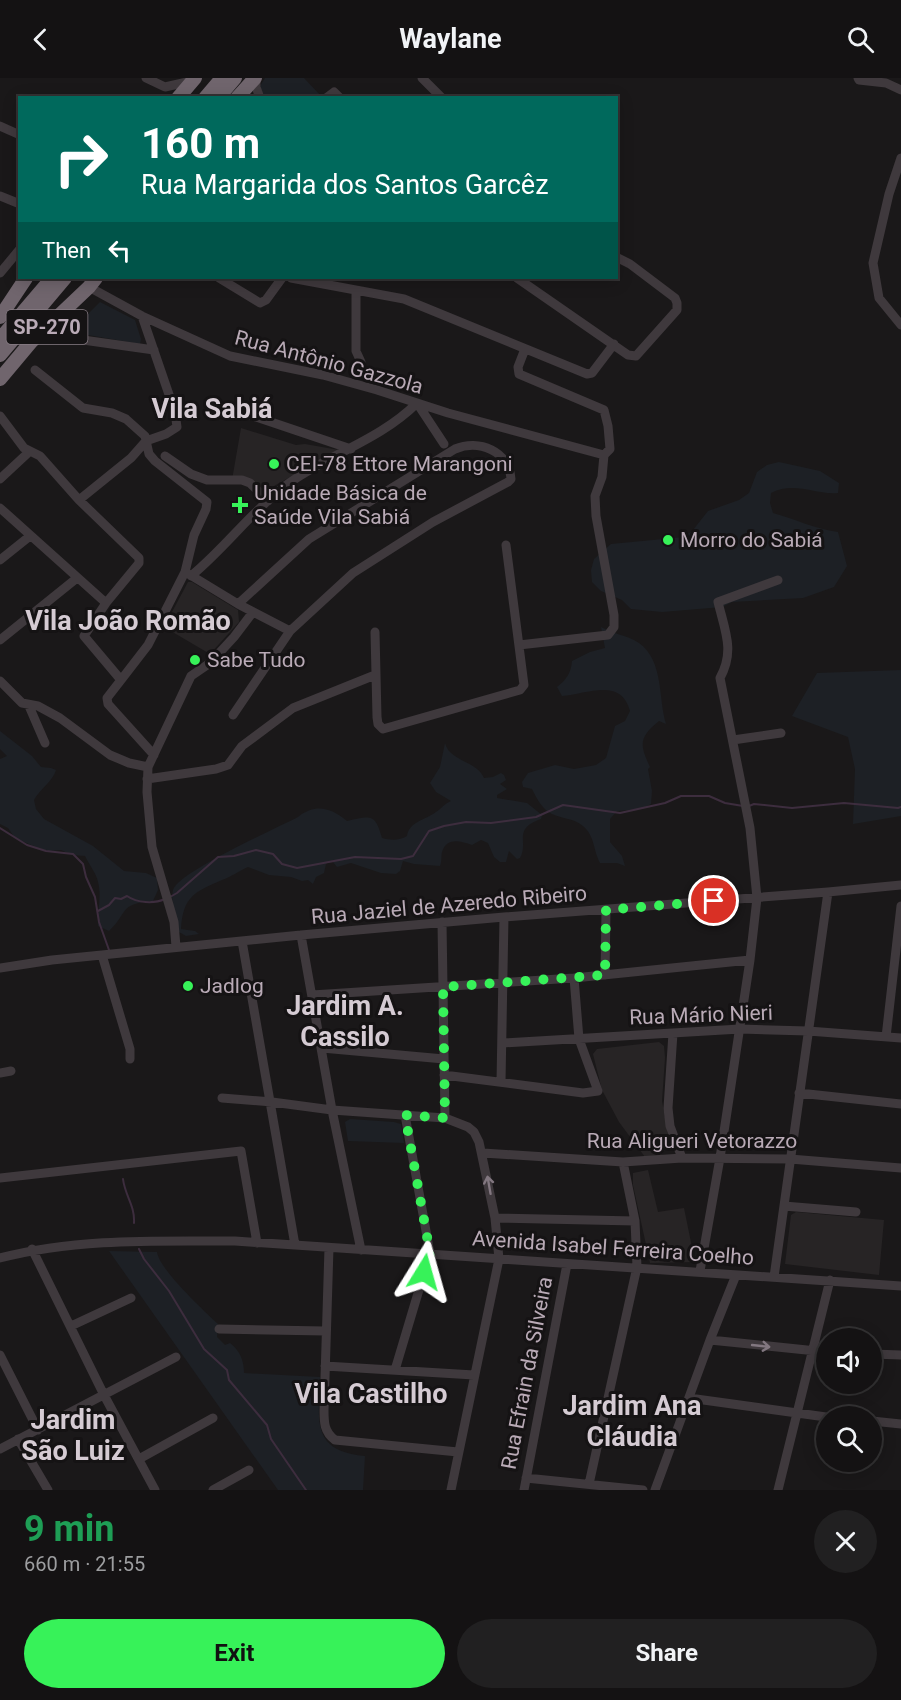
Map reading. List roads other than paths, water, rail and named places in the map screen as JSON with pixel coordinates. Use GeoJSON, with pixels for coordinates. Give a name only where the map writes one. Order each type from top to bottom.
{"type":"FeatureCollection","features":[{"type":"Feature","properties":{"kind":"highway"},"geometry":{"type":"LineString","coordinates":[[207,96],[222,78]]}},
{"type":"Feature","properties":{"kind":"highway"},"geometry":{"type":"LineString","coordinates":[[220,96],[234,78]]}},
{"type":"Feature","properties":{"kind":"highway"},"geometry":{"type":"LineString","coordinates":[[239,96],[256,78]]}},
{"type":"Feature","properties":{"kind":"highway"},"geometry":{"type":"LineString","coordinates":[[180,96],[194,79]]}},
{"type":"Feature","properties":{"kind":"highway","name":"SP-270"},"geometry":{"type":"LineString","coordinates":[[0,317],[25,279]]}},
{"type":"Feature","properties":{"kind":"highway","name":"SP-270"},"geometry":{"type":"LineString","coordinates":[[0,339],[51,279]]}},
{"type":"Feature","properties":{"kind":"highway","name":"SP-270"},"geometry":{"type":"LineString","coordinates":[[0,355],[64,279]]}},
{"type":"Feature","properties":{"kind":"highway","name":"SP-270"},"geometry":{"type":"LineString","coordinates":[[0,378],[32,342],[93,282]]}},
{"type":"Feature","properties":{"kind":"street"},"geometry":{"type":"LineString","coordinates":[[146,78],[181,85],[194,79]]}},
{"type":"Feature","properties":{"kind":"street"},"geometry":{"type":"LineString","coordinates":[[256,78],[259,96]]}},
{"type":"Feature","properties":{"kind":"street"},"geometry":{"type":"LineString","coordinates":[[422,78],[440,96]]}},
{"type":"Feature","properties":{"kind":"street"},"geometry":{"type":"LineString","coordinates":[[858,79],[886,83],[901,90]]}},
{"type":"Feature","properties":{"kind":"street"},"geometry":{"type":"LineString","coordinates":[[0,126],[18,134]]}},
{"type":"Feature","properties":{"kind":"street"},"geometry":{"type":"LineString","coordinates":[[901,158],[889,194],[873,263],[879,298],[901,325]]}},
{"type":"Feature","properties":{"kind":"street"},"geometry":{"type":"LineString","coordinates":[[0,196],[18,203]]}},
{"type":"Feature","properties":{"kind":"street"},"geometry":{"type":"LineString","coordinates":[[0,273],[18,251]]}},
{"type":"Feature","properties":{"kind":"street"},"geometry":{"type":"LineString","coordinates":[[518,279],[633,356],[638,354],[678,307],[675,298],[630,264],[618,258]]}},
{"type":"Feature","properties":{"kind":"street"},"geometry":{"type":"LineString","coordinates":[[221,279],[260,303],[266,300],[281,279]]}},
{"type":"Feature","properties":{"kind":"street"},"geometry":{"type":"LineString","coordinates":[[296,279],[404,299],[590,374],[614,344]]}},
{"type":"Feature","properties":{"kind":"street","name":"Rua Antônio Gazzola"},"geometry":{"type":"LineString","coordinates":[[93,282],[142,315],[230,356],[323,375],[503,429],[604,455]]}},
{"type":"Feature","properties":{"kind":"street"},"geometry":{"type":"LineString","coordinates":[[356,290],[356,351],[361,362]]}},
{"type":"Feature","properties":{"kind":"street"},"geometry":{"type":"LineString","coordinates":[[79,500],[131,458],[146,441],[175,429],[178,424],[142,315]]}},
{"type":"Feature","properties":{"kind":"street"},"geometry":{"type":"LineString","coordinates":[[67,334],[76,339],[154,350]]}},
{"type":"Feature","properties":{"kind":"street"},"geometry":{"type":"LineString","coordinates":[[519,645],[608,635],[614,627],[614,615],[596,516],[595,496],[602,477],[604,455],[610,449],[604,410],[519,374],[518,367],[525,349]]}},
{"type":"Feature","properties":{"kind":"street"},"geometry":{"type":"LineString","coordinates":[[35,370],[83,408],[112,413],[126,419],[142,432],[149,454],[155,461],[207,502],[194,535],[188,574]]}},
{"type":"Feature","properties":{"kind":"street"},"geometry":{"type":"LineString","coordinates":[[154,755],[108,704],[107,698],[148,645],[188,574],[287,485],[391,426],[417,403],[444,444],[446,454]]}},
{"type":"Feature","properties":{"kind":"street"},"geometry":{"type":"LineString","coordinates":[[247,414],[351,449]]}},
{"type":"Feature","properties":{"kind":"street"},"geometry":{"type":"LineString","coordinates":[[0,416],[12,435],[29,452],[40,456],[79,500],[140,561],[84,634],[84,639],[122,680]]}},
{"type":"Feature","properties":{"kind":"street"},"geometry":{"type":"LineString","coordinates":[[444,444],[455,449]]}},
{"type":"Feature","properties":{"kind":"street"},"geometry":{"type":"LineString","coordinates":[[233,715],[290,631],[353,573],[433,522],[508,482],[511,479],[509,470],[498,452],[470,446],[455,449],[309,539],[238,604]]}},
{"type":"Feature","properties":{"kind":"street"},"geometry":{"type":"LineString","coordinates":[[0,479],[29,452]]}},
{"type":"Feature","properties":{"kind":"street"},"geometry":{"type":"LineString","coordinates":[[165,456],[191,474],[207,480],[242,480],[250,483],[268,501]]}},
{"type":"Feature","properties":{"kind":"street"},"geometry":{"type":"LineString","coordinates":[[0,508],[106,603]]}},
{"type":"Feature","properties":{"kind":"street"},"geometry":{"type":"LineString","coordinates":[[0,560],[30,536]]}},
{"type":"Feature","properties":{"kind":"street"},"geometry":{"type":"LineString","coordinates":[[375,632],[377,717],[378,724],[383,729],[520,690],[524,685],[506,545]]}},
{"type":"Feature","properties":{"kind":"street"},"geometry":{"type":"LineString","coordinates":[[188,574],[290,631]]}},
{"type":"Feature","properties":{"kind":"street"},"geometry":{"type":"LineString","coordinates":[[0,640],[77,578]]}},
{"type":"Feature","properties":{"kind":"street"},"geometry":{"type":"LineString","coordinates":[[700,1271],[740,1029],[757,898],[754,857],[720,678],[727,666],[730,649],[718,602],[778,580]]}},
{"type":"Feature","properties":{"kind":"street"},"geometry":{"type":"LineString","coordinates":[[176,947],[174,922],[152,847],[147,792],[148,767],[191,676],[210,663],[253,612]]}},
{"type":"Feature","properties":{"kind":"street"},"geometry":{"type":"LineString","coordinates":[[147,779],[216,769],[228,765],[242,746],[293,708],[375,675]]}},
{"type":"Feature","properties":{"kind":"street"},"geometry":{"type":"LineString","coordinates":[[0,681],[22,703],[38,706],[60,718],[110,755],[129,763],[148,767]]}},
{"type":"Feature","properties":{"kind":"street"},"geometry":{"type":"LineString","coordinates":[[29,705],[45,743]]}},
{"type":"Feature","properties":{"kind":"street"},"geometry":{"type":"LineString","coordinates":[[733,740],[781,733]]}},
{"type":"Feature","properties":{"kind":"street","name":"Rua Jaziel de Azeredo Ribeiro"},"geometry":{"type":"LineString","coordinates":[[0,968],[176,947],[504,916],[606,910],[901,885]]}},
{"type":"Feature","properties":{"kind":"street"},"geometry":{"type":"LineString","coordinates":[[774,1277],[828,892]]}},
{"type":"Feature","properties":{"kind":"street"},"geometry":{"type":"LineString","coordinates":[[886,1038],[901,906]]}},
{"type":"Feature","properties":{"kind":"street"},"geometry":{"type":"LineString","coordinates":[[605,975],[606,910]]}},
{"type":"Feature","properties":{"kind":"street"},"geometry":{"type":"LineString","coordinates":[[501,1082],[504,916]]}},
{"type":"Feature","properties":{"kind":"street"},"geometry":{"type":"LineString","coordinates":[[442,922],[445,1118]]}},
{"type":"Feature","properties":{"kind":"street"},"geometry":{"type":"LineString","coordinates":[[301,935],[332,1110],[361,1250]]}},
{"type":"Feature","properties":{"kind":"street"},"geometry":{"type":"LineString","coordinates":[[242,941],[272,1102],[295,1245]]}},
{"type":"Feature","properties":{"kind":"street"},"geometry":{"type":"LineString","coordinates":[[102,955],[130,1049],[130,1059]]}},
{"type":"Feature","properties":{"kind":"street"},"geometry":{"type":"LineString","coordinates":[[312,995],[574,978],[750,960]]}},
{"type":"Feature","properties":{"kind":"street"},"geometry":{"type":"LineString","coordinates":[[444,1075],[583,1093],[598,1091],[579,1039],[574,978]]}},
{"type":"Feature","properties":{"kind":"street","name":"Rua Mário Nieri"},"geometry":{"type":"LineString","coordinates":[[502,1043],[740,1029],[901,1038]]}},
{"type":"Feature","properties":{"kind":"street"},"geometry":{"type":"LineString","coordinates":[[673,1033],[668,1108],[670,1126],[682,1158]]}},
{"type":"Feature","properties":{"kind":"street"},"geometry":{"type":"LineString","coordinates":[[322,1048],[444,1059]]}},
{"type":"Feature","properties":{"kind":"street"},"geometry":{"type":"LineString","coordinates":[[0,1073],[11,1071]]}},
{"type":"Feature","properties":{"kind":"street"},"geometry":{"type":"LineString","coordinates":[[799,1093],[901,1104]]}},
{"type":"Feature","properties":{"kind":"street"},"geometry":{"type":"LineString","coordinates":[[222,1098],[332,1110],[445,1118],[462,1124],[474,1132],[483,1153],[495,1218],[499,1258],[451,1490]]}},
{"type":"Feature","properties":{"kind":"street"},"geometry":{"type":"LineString","coordinates":[[395,1370],[430,1253],[405,1115]]}},
{"type":"Feature","properties":{"kind":"street"},"geometry":{"type":"LineString","coordinates":[[0,1178],[241,1152],[257,1243]]}},
{"type":"Feature","properties":{"kind":"street","name":"Rua Aligueri Vetorazzo"},"geometry":{"type":"LineString","coordinates":[[483,1153],[623,1162],[682,1158],[790,1159],[901,1168]]}},
{"type":"Feature","properties":{"kind":"street"},"geometry":{"type":"LineString","coordinates":[[589,1484],[637,1267],[634,1221],[623,1162]]}},
{"type":"Feature","properties":{"kind":"street"},"geometry":{"type":"LineString","coordinates":[[784,1206],[856,1212]]}},
{"type":"Feature","properties":{"kind":"street"},"geometry":{"type":"LineString","coordinates":[[495,1218],[634,1221]]}},
{"type":"Feature","properties":{"kind":"street","name":"Avenida Isabel Ferreira Coelho"},"geometry":{"type":"LineString","coordinates":[[0,1258],[32,1250],[126,1241],[257,1243],[901,1286]]}},
{"type":"Feature","properties":{"kind":"street"},"geometry":{"type":"LineString","coordinates":[[329,1248],[324,1425],[328,1435],[335,1440],[458,1452]]}},
{"type":"Feature","properties":{"kind":"street"},"geometry":{"type":"LineString","coordinates":[[32,1250],[104,1395],[155,1490]]}},
{"type":"Feature","properties":{"kind":"street","name":"Rua Efrain da Silveira"},"geometry":{"type":"LineString","coordinates":[[524,1490],[567,1264]]}},
{"type":"Feature","properties":{"kind":"street"},"geometry":{"type":"LineString","coordinates":[[655,1490],[736,1275]]}},
{"type":"Feature","properties":{"kind":"street"},"geometry":{"type":"LineString","coordinates":[[778,1490],[830,1280]]}},
{"type":"Feature","properties":{"kind":"street"},"geometry":{"type":"LineString","coordinates":[[71,1326],[131,1298]]}},
{"type":"Feature","properties":{"kind":"street"},"geometry":{"type":"LineString","coordinates":[[219,1329],[325,1331]]}},
{"type":"Feature","properties":{"kind":"street"},"geometry":{"type":"LineString","coordinates":[[710,1340],[816,1352]]}},
{"type":"Feature","properties":{"kind":"street"},"geometry":{"type":"LineString","coordinates":[[882,1354],[901,1355]]}},
{"type":"Feature","properties":{"kind":"street"},"geometry":{"type":"LineString","coordinates":[[0,1355],[38,1430]]}},
{"type":"Feature","properties":{"kind":"street"},"geometry":{"type":"LineString","coordinates":[[0,1449],[176,1357]]}},
{"type":"Feature","properties":{"kind":"street"},"geometry":{"type":"LineString","coordinates":[[325,1366],[474,1375]]}},
{"type":"Feature","properties":{"kind":"street"},"geometry":{"type":"LineString","coordinates":[[689,1398],[816,1416]]}},
{"type":"Feature","properties":{"kind":"street"},"geometry":{"type":"LineString","coordinates":[[139,1459],[213,1418]]}},
{"type":"Feature","properties":{"kind":"street"},"geometry":{"type":"LineString","coordinates":[[882,1422],[901,1424]]}},
{"type":"Feature","properties":{"kind":"street"},"geometry":{"type":"LineString","coordinates":[[18,1439],[48,1490]]}},
{"type":"Feature","properties":{"kind":"street"},"geometry":{"type":"LineString","coordinates":[[213,1490],[249,1470]]}},
{"type":"Feature","properties":{"kind":"street"},"geometry":{"type":"LineString","coordinates":[[526,1478],[643,1490]]}},
{"type":"Feature","properties":{"kind":"waterway"},"geometry":{"type":"LineString","coordinates":[[170,897],[218,857],[234,856],[256,850],[273,854],[282,864],[297,868],[355,857],[401,859],[413,856],[429,831],[466,822],[491,823],[536,817],[563,805],[620,813],[665,803],[681,796],[709,796],[725,803],[743,806]]}},
{"type":"Feature","properties":{"kind":"waterway"},"geometry":{"type":"LineString","coordinates":[[749,806],[754,804],[792,808],[844,803],[901,807]]}},
{"type":"Feature","properties":{"kind":"waterway"},"geometry":{"type":"LineString","coordinates":[[0,828],[27,845],[46,851],[73,854],[83,864],[95,897],[99,922],[109,950]]}},
{"type":"Feature","properties":{"kind":"waterway"},"geometry":{"type":"LineString","coordinates":[[98,911],[109,905],[115,898],[121,899],[127,896],[146,902],[165,899]]}},
{"type":"Feature","properties":{"kind":"waterway"},"geometry":{"type":"LineString","coordinates":[[123,1179],[133,1211],[134,1223]]}},
{"type":"Feature","properties":{"kind":"waterway"},"geometry":{"type":"LineString","coordinates":[[139,1249],[169,1291],[204,1349],[227,1370],[229,1380],[267,1425],[271,1439],[306,1490]]}},
{"type":"Feature","properties":{"kind":"place","name":"CEI-78 Ettore Marangoni"},"geometry":{"type":"Point","coordinates":[274,464]}},
{"type":"Feature","properties":{"kind":"place","name":"Unidade Básica de Saúde Vila Sabiá"},"geometry":{"type":"Point","coordinates":[240,505]}},
{"type":"Feature","properties":{"kind":"place","name":"Morro do Sabiá"},"geometry":{"type":"Point","coordinates":[668,540]}},
{"type":"Feature","properties":{"kind":"place","name":"Sabe Tudo"},"geometry":{"type":"Point","coordinates":[195,660]}},
{"type":"Feature","properties":{"kind":"place","name":"Jadlog"},"geometry":{"type":"Point","coordinates":[188,986]}},
{"type":"Feature","properties":{"kind":"district","name":"Vila Sabiá"},"geometry":{"type":"Point","coordinates":[212,409]}},
{"type":"Feature","properties":{"kind":"district","name":"Vila João Romão"},"geometry":{"type":"Point","coordinates":[128,621]}},
{"type":"Feature","properties":{"kind":"district","name":"Jardim A. Cassilo"},"geometry":{"type":"Point","coordinates":[345,1022]}},
{"type":"Feature","properties":{"kind":"district","name":"Vila Castilho"},"geometry":{"type":"Point","coordinates":[371,1394]}},
{"type":"Feature","properties":{"kind":"district","name":"Jardim Ana Cláudia"},"geometry":{"type":"Point","coordinates":[632,1422]}},
{"type":"Feature","properties":{"kind":"district","name":"Jardim São Luiz"},"geometry":{"type":"Point","coordinates":[73,1436]}}]}
